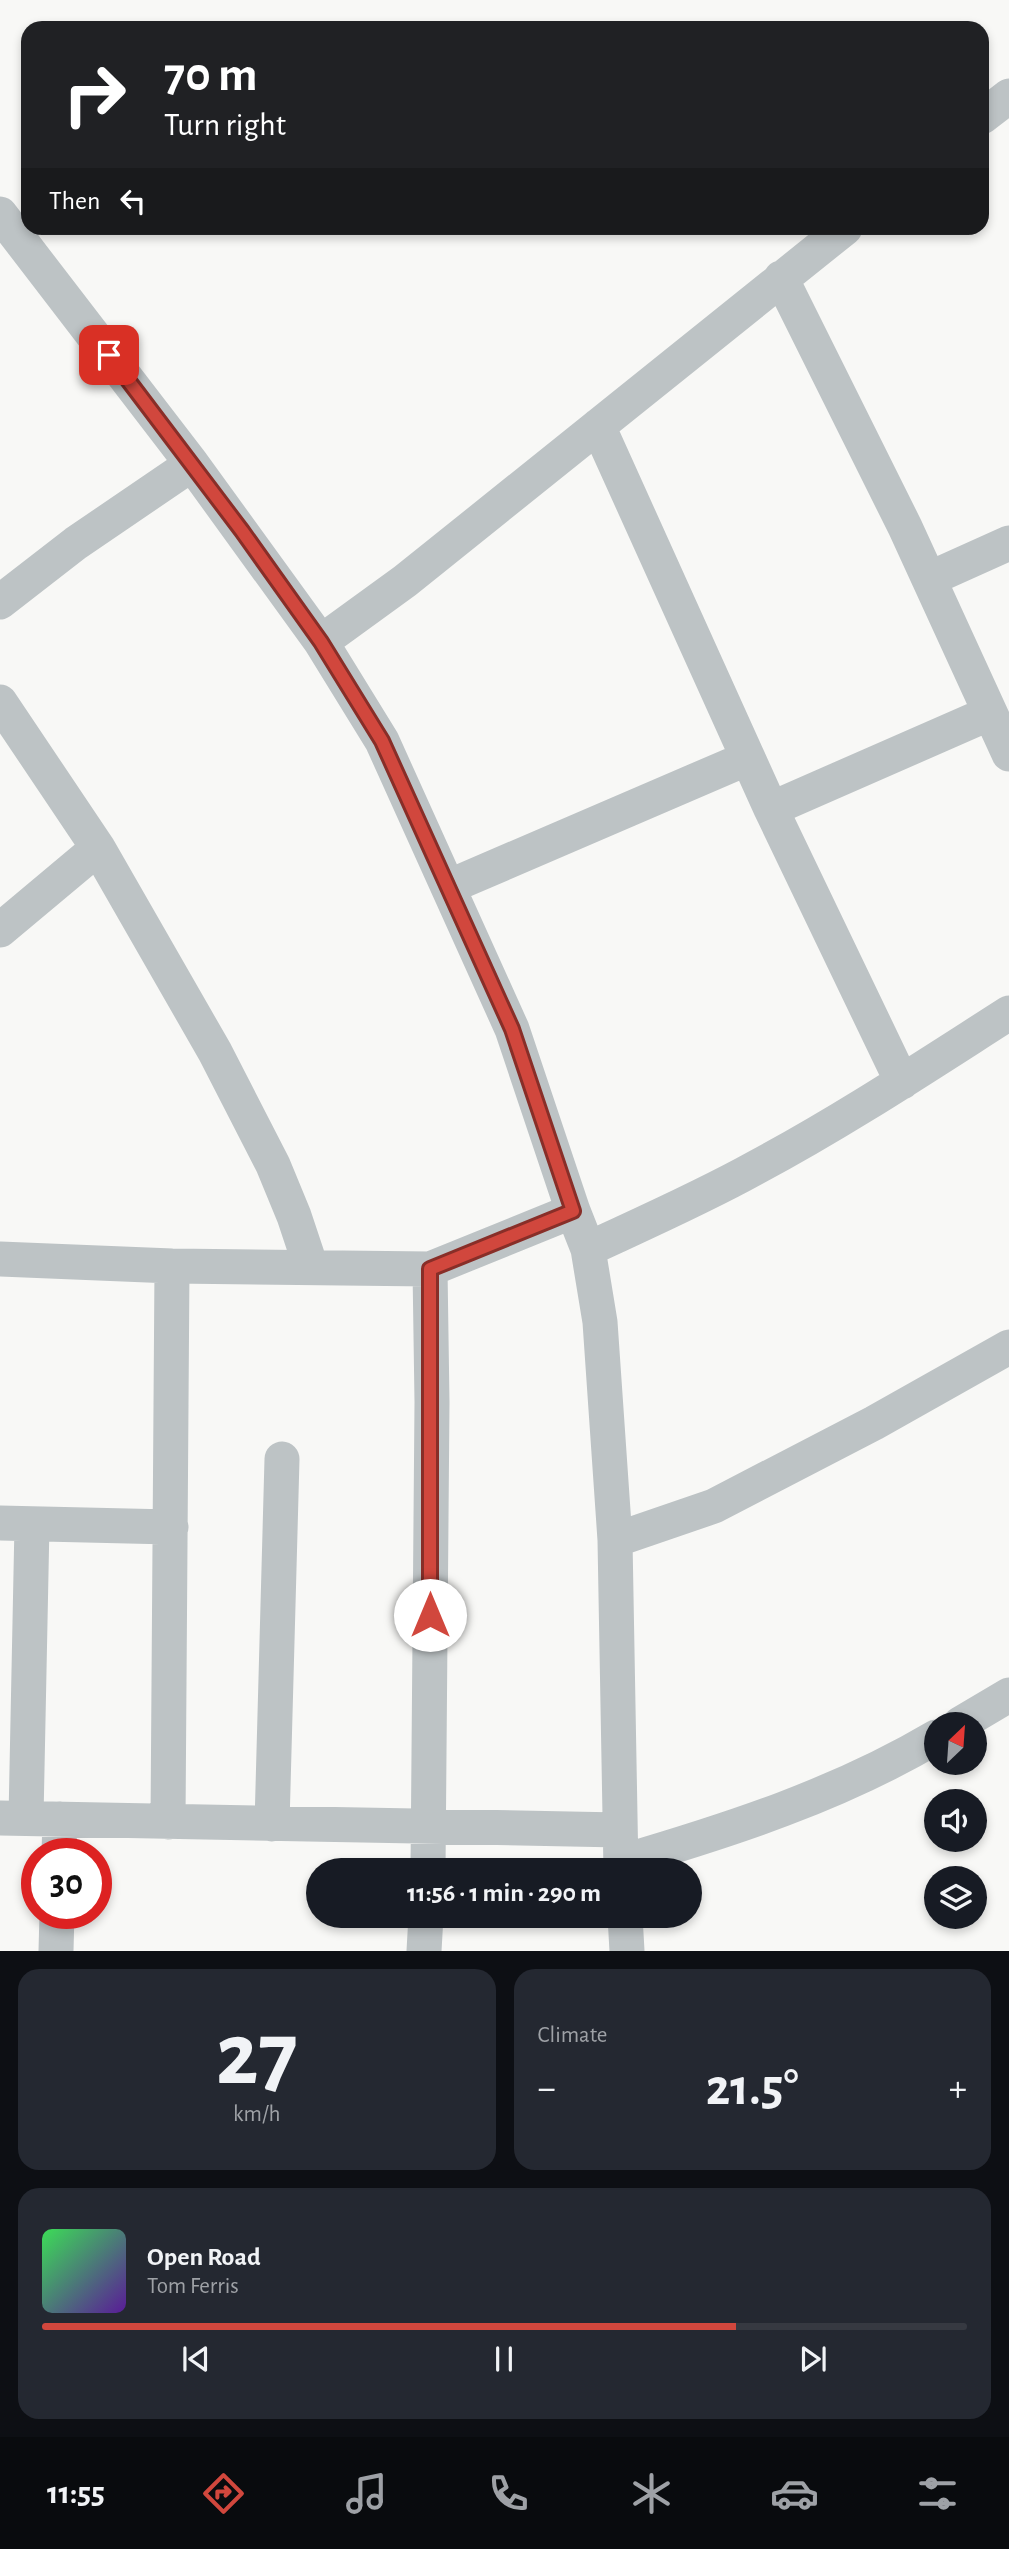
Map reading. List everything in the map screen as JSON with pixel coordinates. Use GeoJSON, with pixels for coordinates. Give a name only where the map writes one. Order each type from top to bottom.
{"type":"FeatureCollection","features":[{"type":"Feature","properties":{"kind":"street"},"geometry":{"type":"LineString","coordinates":[[989,112],[1009,96]]}},
{"type":"Feature","properties":{"kind":"street"},"geometry":{"type":"LineString","coordinates":[[0,214],[192,464],[321,642],[382,741],[512,1029],[588,1249],[600,1322],[615,1540],[621,1854]]}},
{"type":"Feature","properties":{"kind":"street"},"geometry":{"type":"LineString","coordinates":[[321,642],[405,580],[836,235]]}},
{"type":"Feature","properties":{"kind":"street"},"geometry":{"type":"LineString","coordinates":[[781,278],[929,579],[1009,754]]}},
{"type":"Feature","properties":{"kind":"street"},"geometry":{"type":"LineString","coordinates":[[598,426],[771,809],[902,1082]]}},
{"type":"Feature","properties":{"kind":"street"},"geometry":{"type":"LineString","coordinates":[[0,602],[76,543],[192,464]]}},
{"type":"Feature","properties":{"kind":"street"},"geometry":{"type":"LineString","coordinates":[[929,579],[1009,543]]}},
{"type":"Feature","properties":{"kind":"street"},"geometry":{"type":"LineString","coordinates":[[0,702],[98,848],[215,1052],[267,1153],[294,1216],[311,1267]]}},
{"type":"Feature","properties":{"kind":"street"},"geometry":{"type":"LineString","coordinates":[[771,809],[990,713]]}},
{"type":"Feature","properties":{"kind":"street"},"geometry":{"type":"LineString","coordinates":[[448,887],[748,758]]}},
{"type":"Feature","properties":{"kind":"street"},"geometry":{"type":"LineString","coordinates":[[0,930],[98,848]]}},
{"type":"Feature","properties":{"kind":"street"},"geometry":{"type":"LineString","coordinates":[[588,1249],[757,1168],[902,1082],[1009,1013]]}},
{"type":"Feature","properties":{"kind":"street"},"geometry":{"type":"LineString","coordinates":[[0,1259],[172,1266],[430,1269],[573,1211]]}},
{"type":"Feature","properties":{"kind":"street"},"geometry":{"type":"LineString","coordinates":[[169,1822],[172,1266]]}},
{"type":"Feature","properties":{"kind":"street"},"geometry":{"type":"LineString","coordinates":[[428,1858],[432,1402],[430,1269]]}},
{"type":"Feature","properties":{"kind":"street"},"geometry":{"type":"LineString","coordinates":[[615,1540],[714,1506],[874,1423],[1009,1347]]}},
{"type":"Feature","properties":{"kind":"street"},"geometry":{"type":"LineString","coordinates":[[272,1824],[282,1459]]}},
{"type":"Feature","properties":{"kind":"street"},"geometry":{"type":"LineString","coordinates":[[171,1527],[16,1524],[36,1827],[169,1822],[429,1827],[621,1854],[709,1836],[807,1800],[897,1760],[924,1744]]}},
{"type":"Feature","properties":{"kind":"street"},"geometry":{"type":"LineString","coordinates":[[980,1712],[1009,1695]]}},
{"type":"Feature","properties":{"kind":"street"},"geometry":{"type":"LineString","coordinates":[[425,1951],[426,1928]]}},
{"type":"Feature","properties":{"kind":"street"},"geometry":{"type":"LineString","coordinates":[[626,1928],[627,1951]]}},
{"type":"Feature","properties":{"kind":"street"},"geometry":{"type":"LineString","coordinates":[[56,1951],[57,1929]]}},
{"type":"Feature","properties":{"kind":"route"},"geometry":{"type":"LineString","coordinates":[[109,355],[242,531],[321,642],[382,741],[512,1029],[573,1211],[430,1269],[430,1615]]}}]}
